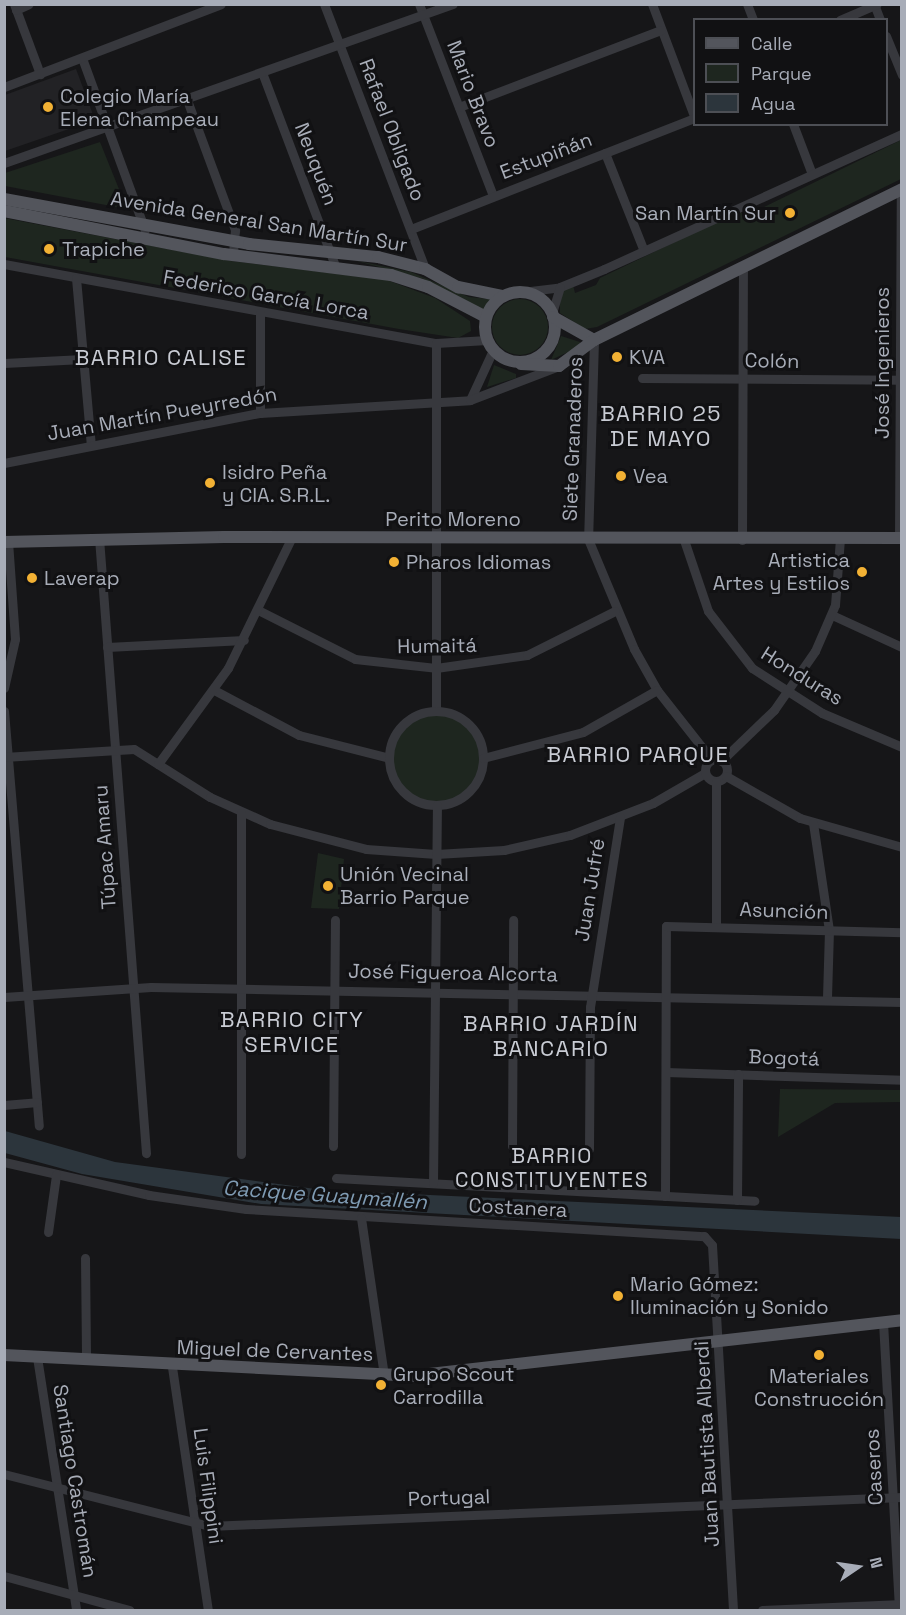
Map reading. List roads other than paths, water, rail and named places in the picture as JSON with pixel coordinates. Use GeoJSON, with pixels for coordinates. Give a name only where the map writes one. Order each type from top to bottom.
{"type":"FeatureCollection","features":[{"type":"Feature","properties":{"kind":"main road"},"geometry":{"type":"LineString","coordinates":[[559,366],[516,362],[490,344],[486,316],[503,296],[522,292],[542,300],[553,315],[594,340],[901,189]]}},
{"type":"Feature","properties":{"kind":"main road","name":"Avenida General San Martín Sur"},"geometry":{"type":"LineString","coordinates":[[4,199],[233,255],[335,266],[420,283],[486,316]]}},
{"type":"Feature","properties":{"kind":"main road","name":"Avenida General San Martín Sur"},"geometry":{"type":"LineString","coordinates":[[4,212],[145,232],[330,252],[425,269],[458,287],[503,296]]}},
{"type":"Feature","properties":{"kind":"main road"},"geometry":{"type":"LineString","coordinates":[[516,362],[544,352],[554,336],[553,315]]}},
{"type":"Feature","properties":{"kind":"main road","name":"Juan Martín Pueyrredón"},"geometry":{"type":"LineString","coordinates":[[559,366],[594,340]]}},
{"type":"Feature","properties":{"kind":"main road","name":"Perito Moreno"},"geometry":{"type":"LineString","coordinates":[[6,542],[99,538],[292,537],[684,540],[900,538]]}},
{"type":"Feature","properties":{"kind":"main road","name":"Miguel de Cervantes"},"geometry":{"type":"LineString","coordinates":[[4,1355],[172,1366],[384,1375],[719,1342],[902,1320]]}},
{"type":"Feature","properties":{"kind":"street"},"geometry":{"type":"LineString","coordinates":[[29,4],[15,7],[40,74]]}},
{"type":"Feature","properties":{"kind":"street"},"geometry":{"type":"LineString","coordinates":[[4,87],[221,4]]}},
{"type":"Feature","properties":{"kind":"street","name":"Rafael Obligado"},"geometry":{"type":"LineString","coordinates":[[324,4],[425,269]]}},
{"type":"Feature","properties":{"kind":"street","name":"Mario Bravo"},"geometry":{"type":"LineString","coordinates":[[419,4],[493,196]]}},
{"type":"Feature","properties":{"kind":"street"},"geometry":{"type":"LineString","coordinates":[[4,163],[341,48],[453,4]]}},
{"type":"Feature","properties":{"kind":"street"},"geometry":{"type":"LineString","coordinates":[[652,4],[693,114]]}},
{"type":"Feature","properties":{"kind":"street"},"geometry":{"type":"LineString","coordinates":[[845,18],[875,5]]}},
{"type":"Feature","properties":{"kind":"street"},"geometry":{"type":"LineString","coordinates":[[459,107],[661,30]]}},
{"type":"Feature","properties":{"kind":"street"},"geometry":{"type":"LineString","coordinates":[[888,41],[902,75]]}},
{"type":"Feature","properties":{"kind":"street"},"geometry":{"type":"LineString","coordinates":[[82,58],[145,232]]}},
{"type":"Feature","properties":{"kind":"street","name":"Neuquén"},"geometry":{"type":"LineString","coordinates":[[263,75],[335,266]]}},
{"type":"Feature","properties":{"kind":"street"},"geometry":{"type":"LineString","coordinates":[[187,100],[235,230],[233,255]]}},
{"type":"Feature","properties":{"kind":"street","name":"Estupiñán"},"geometry":{"type":"LineString","coordinates":[[411,229],[693,117]]}},
{"type":"Feature","properties":{"kind":"street"},"geometry":{"type":"LineString","coordinates":[[794,126],[812,174]]}},
{"type":"Feature","properties":{"kind":"street"},"geometry":{"type":"LineString","coordinates":[[522,292],[560,287],[902,134]]}},
{"type":"Feature","properties":{"kind":"street"},"geometry":{"type":"LineString","coordinates":[[605,153],[644,251]]}},
{"type":"Feature","properties":{"kind":"street","name":"José Ingenieros"},"geometry":{"type":"LineString","coordinates":[[900,538],[901,189]]}},
{"type":"Feature","properties":{"kind":"street","name":"Federico García Lorca"},"geometry":{"type":"LineString","coordinates":[[4,264],[260,313],[436,343],[490,344]]}},
{"type":"Feature","properties":{"kind":"street"},"geometry":{"type":"LineString","coordinates":[[742,540],[743,267]]}},
{"type":"Feature","properties":{"kind":"street"},"geometry":{"type":"LineString","coordinates":[[76,278],[90,445]]}},
{"type":"Feature","properties":{"kind":"street"},"geometry":{"type":"LineString","coordinates":[[553,315],[560,287]]}},
{"type":"Feature","properties":{"kind":"street"},"geometry":{"type":"LineString","coordinates":[[260,313],[260,413]]}},
{"type":"Feature","properties":{"kind":"street","name":"Siete Granaderos"},"geometry":{"type":"LineString","coordinates":[[588,539],[594,340]]}},
{"type":"Feature","properties":{"kind":"street"},"geometry":{"type":"LineString","coordinates":[[436,343],[436,710]]}},
{"type":"Feature","properties":{"kind":"street"},"geometry":{"type":"LineString","coordinates":[[470,400],[490,344]]}},
{"type":"Feature","properties":{"kind":"street"},"geometry":{"type":"LineString","coordinates":[[4,363],[83,359]]}},
{"type":"Feature","properties":{"kind":"street","name":"Juan Martín Pueyrredón"},"geometry":{"type":"LineString","coordinates":[[4,463],[260,413],[436,404],[470,400],[559,366]]}},
{"type":"Feature","properties":{"kind":"street","name":"Colón"},"geometry":{"type":"LineString","coordinates":[[642,378],[901,380]]}},
{"type":"Feature","properties":{"kind":"street"},"geometry":{"type":"LineString","coordinates":[[158,764],[214,690],[244,640],[260,611],[292,537]]}},
{"type":"Feature","properties":{"kind":"street","name":"Túpac Amaru"},"geometry":{"type":"LineString","coordinates":[[99,538],[146,1152]]}},
{"type":"Feature","properties":{"kind":"street"},"geometry":{"type":"LineString","coordinates":[[6,757],[115,748],[134,749],[241,813],[346,845],[436,854],[521,848],[620,818],[705,773],[787,693],[832,615],[840,538]]}},
{"type":"Feature","properties":{"kind":"street"},"geometry":{"type":"LineString","coordinates":[[588,539],[615,611],[657,690],[717,760],[726,776],[813,823],[902,847]]}},
{"type":"Feature","properties":{"kind":"street","name":"Honduras"},"geometry":{"type":"LineString","coordinates":[[684,540],[700,593],[719,630],[752,668],[787,693],[902,747]]}},
{"type":"Feature","properties":{"kind":"street"},"geometry":{"type":"LineString","coordinates":[[4,688],[15,639],[6,542]]}},
{"type":"Feature","properties":{"kind":"street","name":"Humaitá"},"geometry":{"type":"LineString","coordinates":[[260,611],[355,659],[436,668],[527,655],[615,611]]}},
{"type":"Feature","properties":{"kind":"street"},"geometry":{"type":"LineString","coordinates":[[832,615],[902,647]]}},
{"type":"Feature","properties":{"kind":"street"},"geometry":{"type":"LineString","coordinates":[[107,646],[244,640]]}},
{"type":"Feature","properties":{"kind":"street"},"geometry":{"type":"LineString","coordinates":[[214,690],[298,735],[389,758]]}},
{"type":"Feature","properties":{"kind":"street"},"geometry":{"type":"LineString","coordinates":[[483,758],[583,732],[657,690]]}},
{"type":"Feature","properties":{"kind":"street"},"geometry":{"type":"LineString","coordinates":[[436,710],[464,719],[481,743],[483,758],[470,791],[437,806],[409,797],[391,773],[389,758],[398,730],[421,713],[436,710]]}},
{"type":"Feature","properties":{"kind":"street"},"geometry":{"type":"LineString","coordinates":[[4,711],[6,757],[39,1126]]}},
{"type":"Feature","properties":{"kind":"street"},"geometry":{"type":"LineString","coordinates":[[705,773],[716,782]]}},
{"type":"Feature","properties":{"kind":"street"},"geometry":{"type":"LineString","coordinates":[[716,782],[726,776]]}},
{"type":"Feature","properties":{"kind":"street"},"geometry":{"type":"LineString","coordinates":[[716,782],[716,927]]}},
{"type":"Feature","properties":{"kind":"street"},"geometry":{"type":"LineString","coordinates":[[433,1183],[437,806]]}},
{"type":"Feature","properties":{"kind":"street"},"geometry":{"type":"LineString","coordinates":[[241,813],[239,989],[241,1154]]}},
{"type":"Feature","properties":{"kind":"street","name":"Juan Jufré"},"geometry":{"type":"LineString","coordinates":[[589,1149],[592,993],[620,818]]}},
{"type":"Feature","properties":{"kind":"street"},"geometry":{"type":"LineString","coordinates":[[813,823],[829,930],[826,999]]}},
{"type":"Feature","properties":{"kind":"street"},"geometry":{"type":"LineString","coordinates":[[333,1146],[335,920]]}},
{"type":"Feature","properties":{"kind":"street"},"geometry":{"type":"LineString","coordinates":[[512,1146],[513,920]]}},
{"type":"Feature","properties":{"kind":"street","name":"Asunción"},"geometry":{"type":"LineString","coordinates":[[666,996],[666,926],[902,932]]}},
{"type":"Feature","properties":{"kind":"street","name":"José Figueroa Alcorta"},"geometry":{"type":"LineString","coordinates":[[4,997],[134,988],[592,993],[902,1002]]}},
{"type":"Feature","properties":{"kind":"street"},"geometry":{"type":"LineString","coordinates":[[665,1196],[666,996]]}},
{"type":"Feature","properties":{"kind":"street","name":"Bogotá"},"geometry":{"type":"LineString","coordinates":[[666,1072],[902,1080]]}},
{"type":"Feature","properties":{"kind":"street"},"geometry":{"type":"LineString","coordinates":[[737,1200],[738,1074]]}},
{"type":"Feature","properties":{"kind":"street"},"geometry":{"type":"LineString","coordinates":[[4,1105],[37,1102]]}},
{"type":"Feature","properties":{"kind":"street","name":"Costanera"},"geometry":{"type":"LineString","coordinates":[[4,1161],[56,1175],[198,1203],[362,1218],[710,1239]]}},
{"type":"Feature","properties":{"kind":"street"},"geometry":{"type":"LineString","coordinates":[[48,1232],[56,1175]]}},
{"type":"Feature","properties":{"kind":"street"},"geometry":{"type":"LineString","coordinates":[[336,1178],[754,1201]]}},
{"type":"Feature","properties":{"kind":"street"},"geometry":{"type":"LineString","coordinates":[[362,1218],[384,1375]]}},
{"type":"Feature","properties":{"kind":"street","name":"Juan Bautista Alberdi"},"geometry":{"type":"LineString","coordinates":[[710,1239],[719,1342],[733,1611]]}},
{"type":"Feature","properties":{"kind":"street"},"geometry":{"type":"LineString","coordinates":[[85,1258],[86,1360]]}},
{"type":"Feature","properties":{"kind":"street","name":"Caseros"},"geometry":{"type":"LineString","coordinates":[[883,1322],[898,1497],[900,1606]]}},
{"type":"Feature","properties":{"kind":"street","name":"Santiago Castromán"},"geometry":{"type":"LineString","coordinates":[[37,1357],[76,1611]]}},
{"type":"Feature","properties":{"kind":"street","name":"Luis Filippini"},"geometry":{"type":"LineString","coordinates":[[172,1366],[208,1611]]}},
{"type":"Feature","properties":{"kind":"street","name":"Portugal"},"geometry":{"type":"LineString","coordinates":[[4,1474],[195,1526],[898,1497]]}},
{"type":"Feature","properties":{"kind":"street"},"geometry":{"type":"LineString","coordinates":[[4,1576],[129,1611]]}},
{"type":"Feature","properties":{"kind":"street"},"geometry":{"type":"LineString","coordinates":[[762,1611],[900,1606]]}},
{"type":"Feature","properties":{"kind":"water","name":"Cacique Guaymallén"},"geometry":{"type":"Polygon","coordinates":[[[5,1131],[115,1162],[323,1190],[901,1217],[901,1239],[261,1204],[82,1174],[5,1153],[5,1131]]]}},
{"type":"Feature","properties":{"kind":"place","name":"Colegio María Elena Champeau"},"geometry":{"type":"Point","coordinates":[48,107]}},
{"type":"Feature","properties":{"kind":"place","name":"San Martín Sur"},"geometry":{"type":"Point","coordinates":[790,213]}},
{"type":"Feature","properties":{"kind":"place","name":"Trapiche"},"geometry":{"type":"Point","coordinates":[49,249]}},
{"type":"Feature","properties":{"kind":"place","name":"KVA"},"geometry":{"type":"Point","coordinates":[617,357]}},
{"type":"Feature","properties":{"kind":"place","name":"Vea"},"geometry":{"type":"Point","coordinates":[621,476]}},
{"type":"Feature","properties":{"kind":"place","name":"Isidro Peña y CIA. S.R.L."},"geometry":{"type":"Point","coordinates":[210,483]}},
{"type":"Feature","properties":{"kind":"place","name":"Pharos Idiomas"},"geometry":{"type":"Point","coordinates":[394,562]}},
{"type":"Feature","properties":{"kind":"place","name":"Artistica Artes y Estilos"},"geometry":{"type":"Point","coordinates":[862,572]}},
{"type":"Feature","properties":{"kind":"place","name":"Laverap"},"geometry":{"type":"Point","coordinates":[32,578]}},
{"type":"Feature","properties":{"kind":"place","name":"Unión Vecinal Barrio Parque"},"geometry":{"type":"Point","coordinates":[328,886]}},
{"type":"Feature","properties":{"kind":"place","name":"Mario Gómez: Iluminación y Sonido"},"geometry":{"type":"Point","coordinates":[618,1296]}},
{"type":"Feature","properties":{"kind":"place","name":"Materiales Construcción"},"geometry":{"type":"Point","coordinates":[819,1355]}},
{"type":"Feature","properties":{"kind":"place","name":"Grupo Scout Carrodilla"},"geometry":{"type":"Point","coordinates":[381,1385]}},
{"type":"Feature","properties":{"kind":"district","name":"BARRIO CALISE"},"geometry":{"type":"Point","coordinates":[161,358]}},
{"type":"Feature","properties":{"kind":"district","name":"BARRIO 25 DE MAYO"},"geometry":{"type":"Point","coordinates":[661,426]}},
{"type":"Feature","properties":{"kind":"district","name":"BARRIO PARQUE"},"geometry":{"type":"Point","coordinates":[638,755]}},
{"type":"Feature","properties":{"kind":"district","name":"BARRIO CITY SERVICE"},"geometry":{"type":"Point","coordinates":[292,1032]}},
{"type":"Feature","properties":{"kind":"district","name":"BARRIO JARDÍN BANCARIO"},"geometry":{"type":"Point","coordinates":[551,1036]}},
{"type":"Feature","properties":{"kind":"district","name":"BARRIO CONSTITUYENTES"},"geometry":{"type":"Point","coordinates":[552,1168]}}]}
